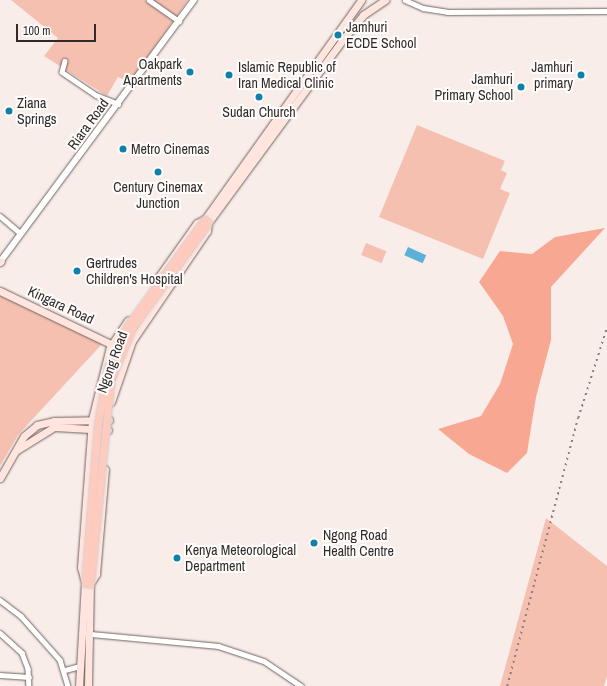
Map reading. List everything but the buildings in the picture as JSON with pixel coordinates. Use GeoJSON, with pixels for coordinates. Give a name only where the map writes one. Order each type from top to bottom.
{"type":"FeatureCollection","features":[{"type":"Feature","properties":{"kind":"main road","name":"Ngong Road"},"geometry":{"type":"LineString","coordinates":[[79,686],[88,584],[111,379],[124,343],[361,0]]}},
{"type":"Feature","properties":{"kind":"main road"},"geometry":{"type":"LineString","coordinates":[[207,221],[254,162],[344,38],[364,15],[385,0]]}},
{"type":"Feature","properties":{"kind":"main road","name":"Ngong Road"},"geometry":{"type":"LineString","coordinates":[[88,584],[81,573],[91,428],[111,344],[197,223],[207,221]]}},
{"type":"Feature","properties":{"kind":"main road","name":"Ngong Road"},"geometry":{"type":"LineString","coordinates":[[106,420],[127,352],[142,322],[207,231],[207,221]]}},
{"type":"Feature","properties":{"kind":"main road","name":"Ngong Road"},"geometry":{"type":"LineString","coordinates":[[88,686],[91,634],[88,584],[98,423],[108,367],[127,326],[207,221]]}},
{"type":"Feature","properties":{"kind":"main road"},"geometry":{"type":"LineString","coordinates":[[0,285],[10,296]]}},
{"type":"Feature","properties":{"kind":"main road","name":"Kingara Road"},"geometry":{"type":"LineString","coordinates":[[0,291],[127,352]]}},
{"type":"Feature","properties":{"kind":"main road"},"geometry":{"type":"LineString","coordinates":[[0,478],[24,436],[37,426],[54,421],[92,419],[106,420]]}},
{"type":"Feature","properties":{"kind":"main road"},"geometry":{"type":"LineString","coordinates":[[16,451],[54,427],[105,430]]}},
{"type":"Feature","properties":{"kind":"main road","name":"Ngong Road"},"geometry":{"type":"LineString","coordinates":[[88,584],[96,574],[101,520],[105,430]]}},
{"type":"Feature","properties":{"kind":"main road"},"geometry":{"type":"LineString","coordinates":[[85,519],[101,520]]}},
{"type":"Feature","properties":{"kind":"street"},"geometry":{"type":"LineString","coordinates":[[149,0],[179,21]]}},
{"type":"Feature","properties":{"kind":"street","name":"Riara Road"},"geometry":{"type":"LineString","coordinates":[[0,262],[194,0]]}},
{"type":"Feature","properties":{"kind":"street"},"geometry":{"type":"LineString","coordinates":[[405,0],[423,8],[447,12],[607,11]]}},
{"type":"Feature","properties":{"kind":"street"},"geometry":{"type":"LineString","coordinates":[[65,60],[62,72],[96,95],[118,104]]}},
{"type":"Feature","properties":{"kind":"street"},"geometry":{"type":"LineString","coordinates":[[0,216],[20,233]]}},
{"type":"Feature","properties":{"kind":"street"},"geometry":{"type":"LineString","coordinates":[[0,600],[21,616],[65,670],[68,686],[79,686]]}},
{"type":"Feature","properties":{"kind":"street"},"geometry":{"type":"LineString","coordinates":[[0,633],[22,653],[29,677],[29,686]]}},
{"type":"Feature","properties":{"kind":"street"},"geometry":{"type":"LineString","coordinates":[[91,634],[218,646],[264,661],[301,686]]}},
{"type":"Feature","properties":{"kind":"street"},"geometry":{"type":"LineString","coordinates":[[65,670],[80,666]]}},
{"type":"Feature","properties":{"kind":"street"},"geometry":{"type":"LineString","coordinates":[[0,675],[29,677]]}},
{"type":"Feature","properties":{"kind":"shaded area"},"geometry":{"type":"Polygon","coordinates":[[[11,0],[188,0],[130,82],[118,77],[107,96],[44,56],[58,38],[11,0]]]}},
{"type":"Feature","properties":{"kind":"shaded area"},"geometry":{"type":"Polygon","coordinates":[[[417,125],[505,161],[501,170],[507,173],[500,189],[510,193],[483,259],[379,217],[417,125]]]}},
{"type":"Feature","properties":{"kind":"shaded area"},"geometry":{"type":"Polygon","coordinates":[[[605,228],[551,287],[551,340],[536,397],[527,453],[507,473],[469,454],[438,429],[481,416],[500,384],[513,344],[503,316],[479,282],[500,251],[532,254],[555,237],[605,228]]]}},
{"type":"Feature","properties":{"kind":"shaded area"},"geometry":{"type":"Polygon","coordinates":[[[366,243],[386,251],[382,263],[361,255],[366,243]]]}},
{"type":"Feature","properties":{"kind":"shaded area"},"geometry":{"type":"Polygon","coordinates":[[[0,294],[102,344],[18,435],[0,466],[0,294]]]}},
{"type":"Feature","properties":{"kind":"shaded area"},"geometry":{"type":"Polygon","coordinates":[[[546,518],[607,566],[607,676],[604,686],[500,686],[546,518]]]}},
{"type":"Feature","properties":{"kind":"water"},"geometry":{"type":"Polygon","coordinates":[[[408,247],[426,255],[423,263],[404,255],[408,247]]]}},
{"type":"Feature","properties":{"kind":"railway"},"geometry":{"type":"LineString","coordinates":[[507,686],[578,418],[607,327]]}},
{"type":"Feature","properties":{"kind":"place","name":"Jamhuri ECDE School"},"geometry":{"type":"Point","coordinates":[338,35]}},
{"type":"Feature","properties":{"kind":"place","name":"Oakpark Apartments"},"geometry":{"type":"Point","coordinates":[190,72]}},
{"type":"Feature","properties":{"kind":"place","name":"Islamic Republic of Iran Medical Clinic"},"geometry":{"type":"Point","coordinates":[229,75]}},
{"type":"Feature","properties":{"kind":"place","name":"Jamhuri primary"},"geometry":{"type":"Point","coordinates":[581,75]}},
{"type":"Feature","properties":{"kind":"place","name":"Jamhuri Primary School"},"geometry":{"type":"Point","coordinates":[521,87]}},
{"type":"Feature","properties":{"kind":"place","name":"Sudan Church"},"geometry":{"type":"Point","coordinates":[259,97]}},
{"type":"Feature","properties":{"kind":"place","name":"Ziana Springs"},"geometry":{"type":"Point","coordinates":[9,111]}},
{"type":"Feature","properties":{"kind":"place","name":"Metro Cinemas"},"geometry":{"type":"Point","coordinates":[123,149]}},
{"type":"Feature","properties":{"kind":"place","name":"Century Cinemax Junction"},"geometry":{"type":"Point","coordinates":[158,172]}},
{"type":"Feature","properties":{"kind":"place","name":"Gertrudes Children's Hospital"},"geometry":{"type":"Point","coordinates":[77,271]}},
{"type":"Feature","properties":{"kind":"place","name":"Ngong Road Health Centre"},"geometry":{"type":"Point","coordinates":[314,543]}},
{"type":"Feature","properties":{"kind":"place","name":"Kenya Meteorological Department"},"geometry":{"type":"Point","coordinates":[177,558]}}]}
